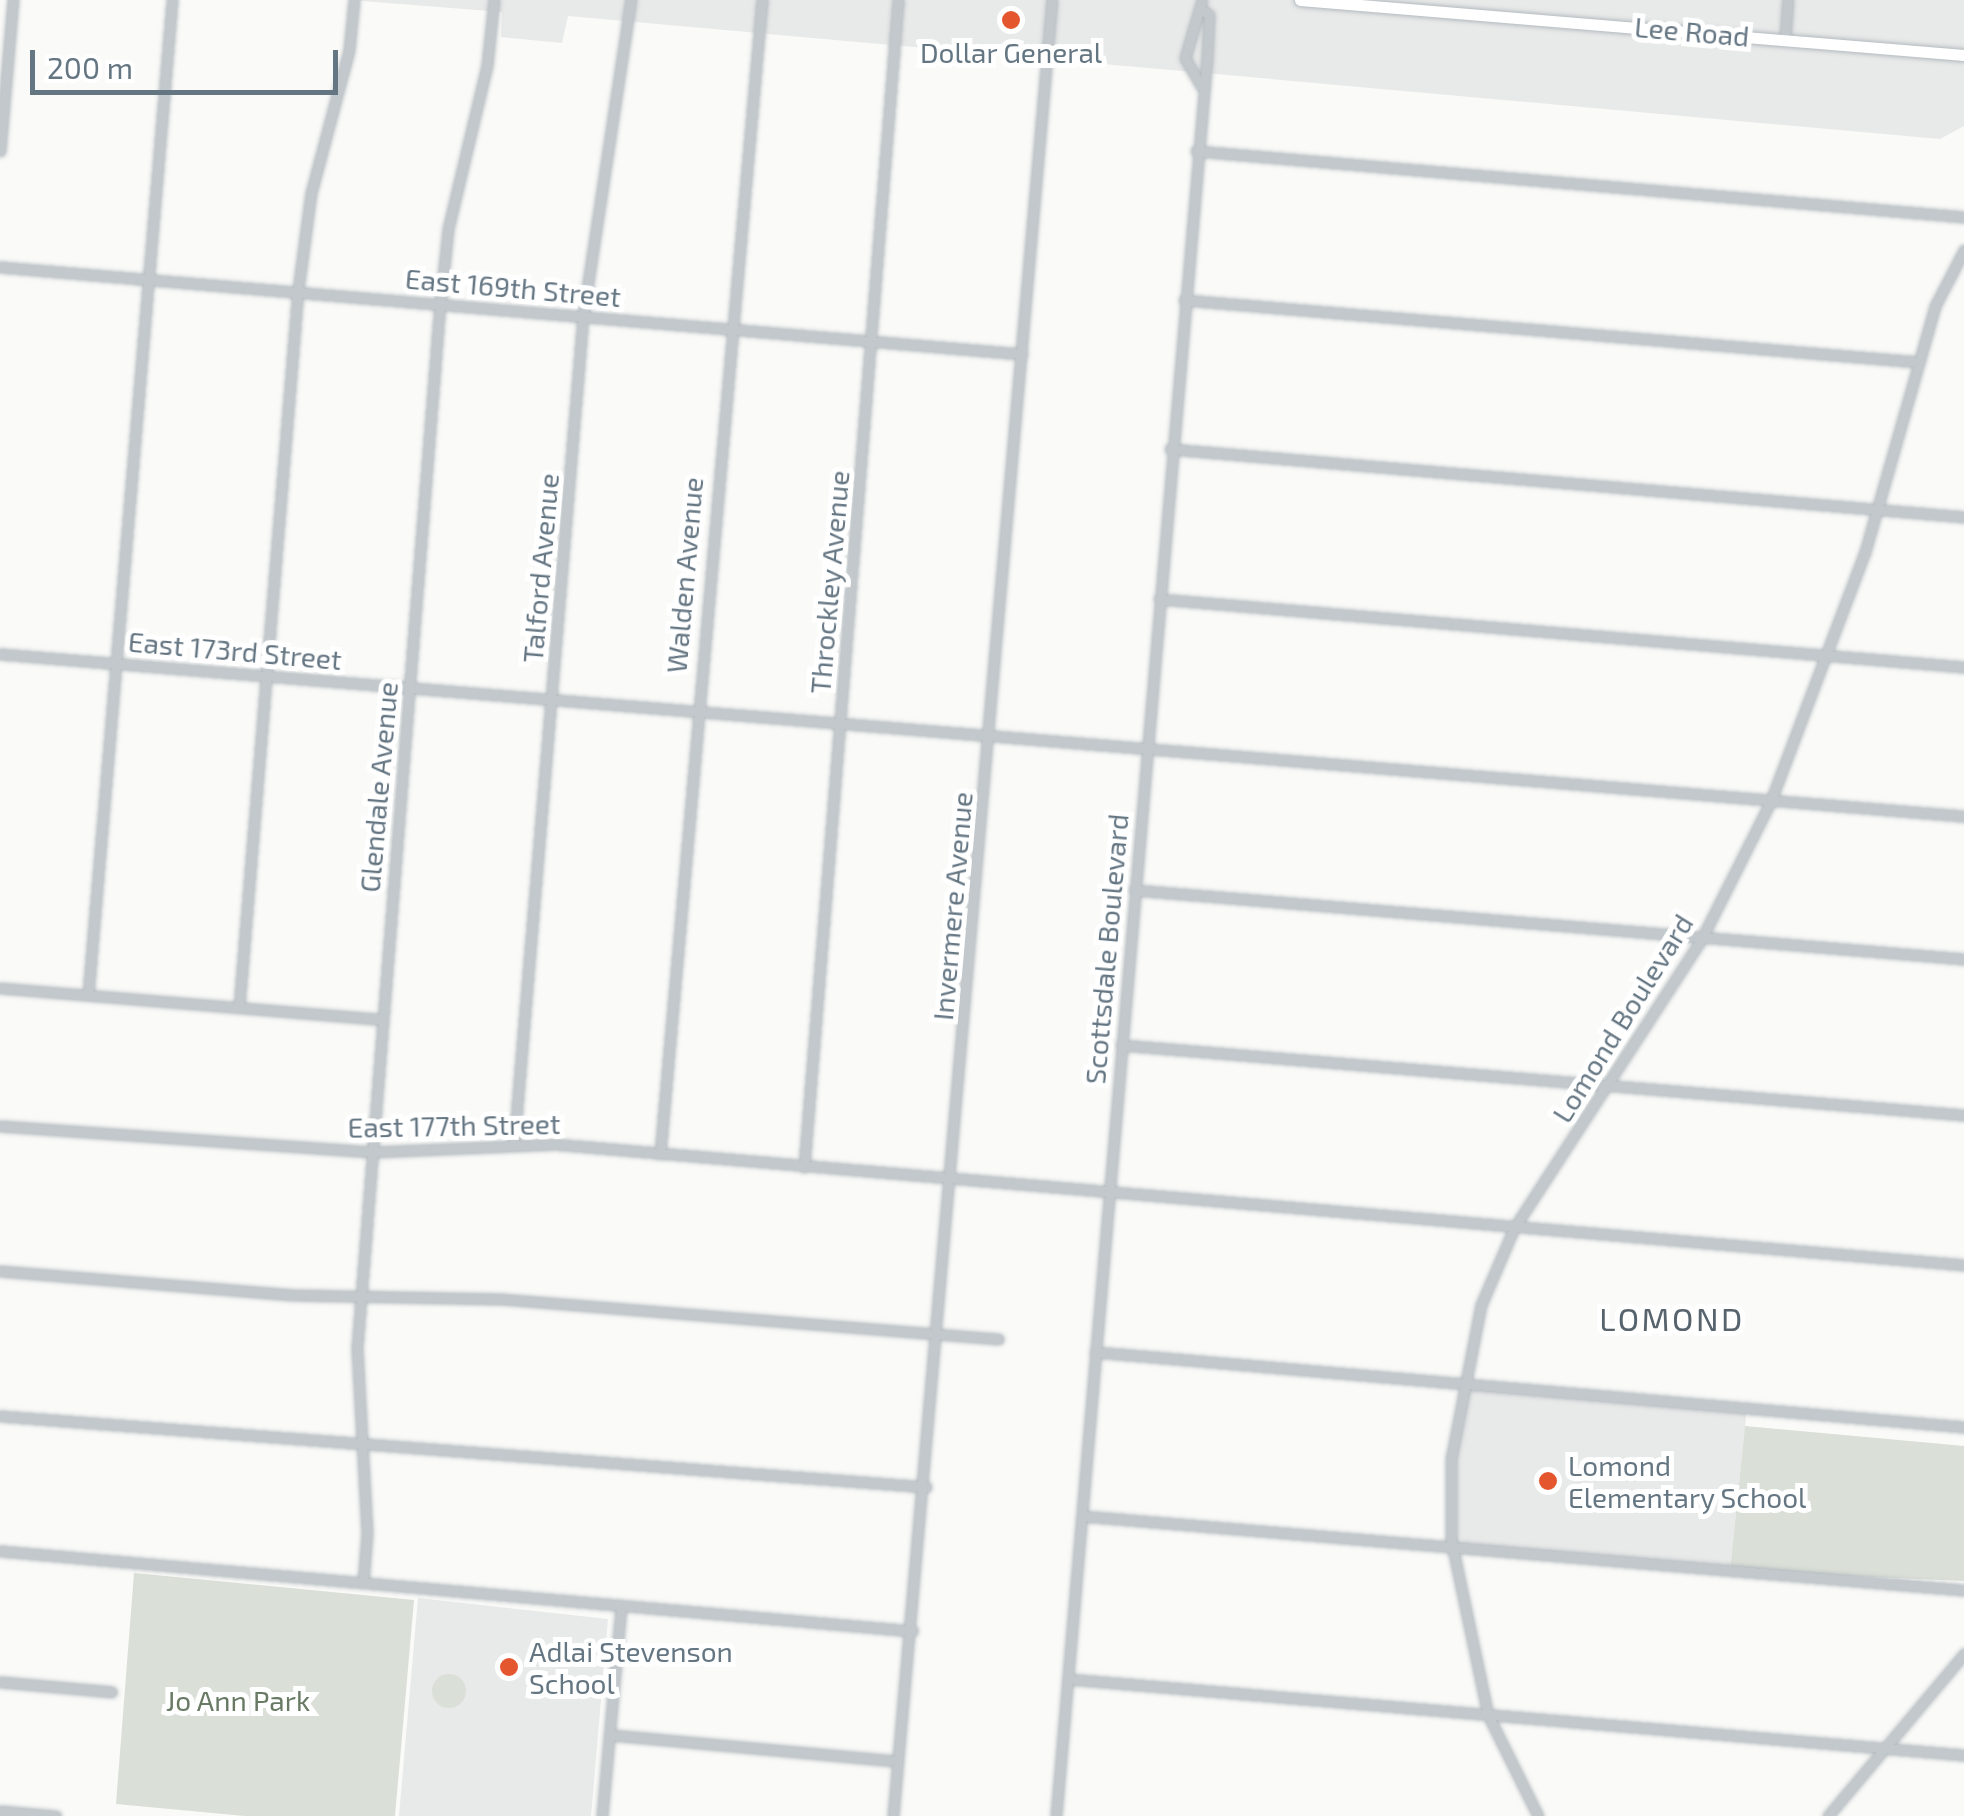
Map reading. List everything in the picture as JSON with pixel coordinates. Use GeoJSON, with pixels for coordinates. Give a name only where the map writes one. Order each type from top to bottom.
{"type":"FeatureCollection","features":[{"type":"Feature","properties":{"kind":"main road","name":"Lee Road"},"geometry":{"type":"LineString","coordinates":[[1300,0],[1474,7],[1964,54]]}},
{"type":"Feature","properties":{"kind":"street"},"geometry":{"type":"LineString","coordinates":[[0,150],[13,0]]}},
{"type":"Feature","properties":{"kind":"street"},"geometry":{"type":"LineString","coordinates":[[88,996],[172,0]]}},
{"type":"Feature","properties":{"kind":"street"},"geometry":{"type":"LineString","coordinates":[[238,1007],[298,290],[311,193],[349,50],[354,0]]}},
{"type":"Feature","properties":{"kind":"street","name":"Glendale Avenue"},"geometry":{"type":"LineString","coordinates":[[362,1583],[367,1533],[359,1444],[360,1293],[440,303],[448,229],[487,65],[494,0]]}},
{"type":"Feature","properties":{"kind":"street","name":"Talford Avenue"},"geometry":{"type":"LineString","coordinates":[[514,1143],[583,316],[631,0]]}},
{"type":"Feature","properties":{"kind":"street","name":"Walden Avenue"},"geometry":{"type":"LineString","coordinates":[[660,1154],[728,328],[762,0]]}},
{"type":"Feature","properties":{"kind":"street","name":"Throckley Avenue"},"geometry":{"type":"LineString","coordinates":[[804,1167],[898,0]]}},
{"type":"Feature","properties":{"kind":"street","name":"Invermere Avenue"},"geometry":{"type":"LineString","coordinates":[[893,1816],[926,1488],[1052,0]]}},
{"type":"Feature","properties":{"kind":"street"},"geometry":{"type":"LineString","coordinates":[[1785,39],[1788,0]]}},
{"type":"Feature","properties":{"kind":"street","name":"Scottsdale Boulevard"},"geometry":{"type":"LineString","coordinates":[[1201,86],[1185,58],[1202,5]]}},
{"type":"Feature","properties":{"kind":"street","name":"Scottsdale Boulevard"},"geometry":{"type":"LineString","coordinates":[[1056,1816],[1209,16],[1202,5]]}},
{"type":"Feature","properties":{"kind":"street"},"geometry":{"type":"LineString","coordinates":[[1196,151],[1964,217]]}},
{"type":"Feature","properties":{"kind":"street","name":"Lomond Boulevard"},"geometry":{"type":"LineString","coordinates":[[1538,1816],[1488,1715],[1453,1547],[1451,1459],[1481,1305],[1514,1228],[1702,938],[1770,803],[1830,656],[1879,509],[1917,362],[1964,250]]}},
{"type":"Feature","properties":{"kind":"street","name":"East 169th Street"},"geometry":{"type":"LineString","coordinates":[[0,267],[1022,354]]}},
{"type":"Feature","properties":{"kind":"street"},"geometry":{"type":"LineString","coordinates":[[1184,300],[1917,362]]}},
{"type":"Feature","properties":{"kind":"street"},"geometry":{"type":"LineString","coordinates":[[1170,449],[1964,517]]}},
{"type":"Feature","properties":{"kind":"street"},"geometry":{"type":"LineString","coordinates":[[1159,600],[1964,667]]}},
{"type":"Feature","properties":{"kind":"street","name":"East 173rd Street"},"geometry":{"type":"LineString","coordinates":[[0,654],[1964,816]]}},
{"type":"Feature","properties":{"kind":"street"},"geometry":{"type":"LineString","coordinates":[[1134,890],[1964,960]]}},
{"type":"Feature","properties":{"kind":"street"},"geometry":{"type":"LineString","coordinates":[[0,988],[381,1019]]}},
{"type":"Feature","properties":{"kind":"street"},"geometry":{"type":"LineString","coordinates":[[1121,1045],[1964,1115]]}},
{"type":"Feature","properties":{"kind":"street","name":"East 177th Street"},"geometry":{"type":"LineString","coordinates":[[0,1126],[373,1152],[514,1143],[1964,1265]]}},
{"type":"Feature","properties":{"kind":"street"},"geometry":{"type":"LineString","coordinates":[[0,1271],[293,1295],[360,1293],[998,1339]]}},
{"type":"Feature","properties":{"kind":"street"},"geometry":{"type":"LineString","coordinates":[[1095,1352],[1964,1427]]}},
{"type":"Feature","properties":{"kind":"street"},"geometry":{"type":"LineString","coordinates":[[0,1416],[926,1488]]}},
{"type":"Feature","properties":{"kind":"street"},"geometry":{"type":"LineString","coordinates":[[1082,1516],[1964,1590]]}},
{"type":"Feature","properties":{"kind":"street"},"geometry":{"type":"LineString","coordinates":[[0,1551],[913,1631]]}},
{"type":"Feature","properties":{"kind":"street"},"geometry":{"type":"LineString","coordinates":[[602,1816],[621,1607]]}},
{"type":"Feature","properties":{"kind":"street"},"geometry":{"type":"LineString","coordinates":[[1828,1816],[1964,1654]]}},
{"type":"Feature","properties":{"kind":"street"},"geometry":{"type":"LineString","coordinates":[[1068,1679],[1964,1755]]}},
{"type":"Feature","properties":{"kind":"street"},"geometry":{"type":"LineString","coordinates":[[0,1682],[112,1692]]}},
{"type":"Feature","properties":{"kind":"street"},"geometry":{"type":"LineString","coordinates":[[610,1736],[898,1761]]}},
{"type":"Feature","properties":{"kind":"street"},"geometry":{"type":"LineString","coordinates":[[0,1811],[56,1816]]}},
{"type":"Feature","properties":{"kind":"shaded area"},"geometry":{"type":"Polygon","coordinates":[[[349,0],[1964,0],[1964,126],[1940,139],[568,16],[562,43],[501,37],[502,12],[349,0]]]}},
{"type":"Feature","properties":{"kind":"shaded area"},"geometry":{"type":"Polygon","coordinates":[[[1464,1382],[1747,1408],[1730,1571],[1453,1547],[1451,1459],[1464,1382]]]}},
{"type":"Feature","properties":{"kind":"shaded area","name":"Adlai Stevenson School"},"geometry":{"type":"Polygon","coordinates":[[[418,1598],[608,1619],[591,1816],[399,1816],[418,1598]]]}},
{"type":"Feature","properties":{"kind":"green space"},"geometry":{"type":"Polygon","coordinates":[[[1745,1426],[1964,1446],[1964,1581],[1730,1571],[1745,1426]]]}},
{"type":"Feature","properties":{"kind":"green space","name":"Jo Ann Park"},"geometry":{"type":"Polygon","coordinates":[[[134,1573],[414,1600],[395,1816],[245,1816],[116,1804],[134,1573]]]}},
{"type":"Feature","properties":{"kind":"green space"},"geometry":{"type":"Polygon","coordinates":[[[449,1674],[461,1679],[466,1691],[461,1703],[449,1708],[437,1703],[432,1691],[437,1679],[449,1674]]]}},
{"type":"Feature","properties":{"kind":"place","name":"Dollar General"},"geometry":{"type":"Point","coordinates":[1011,20]}},
{"type":"Feature","properties":{"kind":"place","name":"Lomond Elementary School"},"geometry":{"type":"Point","coordinates":[1548,1481]}},
{"type":"Feature","properties":{"kind":"place","name":"Adlai Stevenson School"},"geometry":{"type":"Point","coordinates":[509,1667]}},
{"type":"Feature","properties":{"kind":"district","name":"LOMOND"},"geometry":{"type":"Point","coordinates":[1672,1318]}}]}
